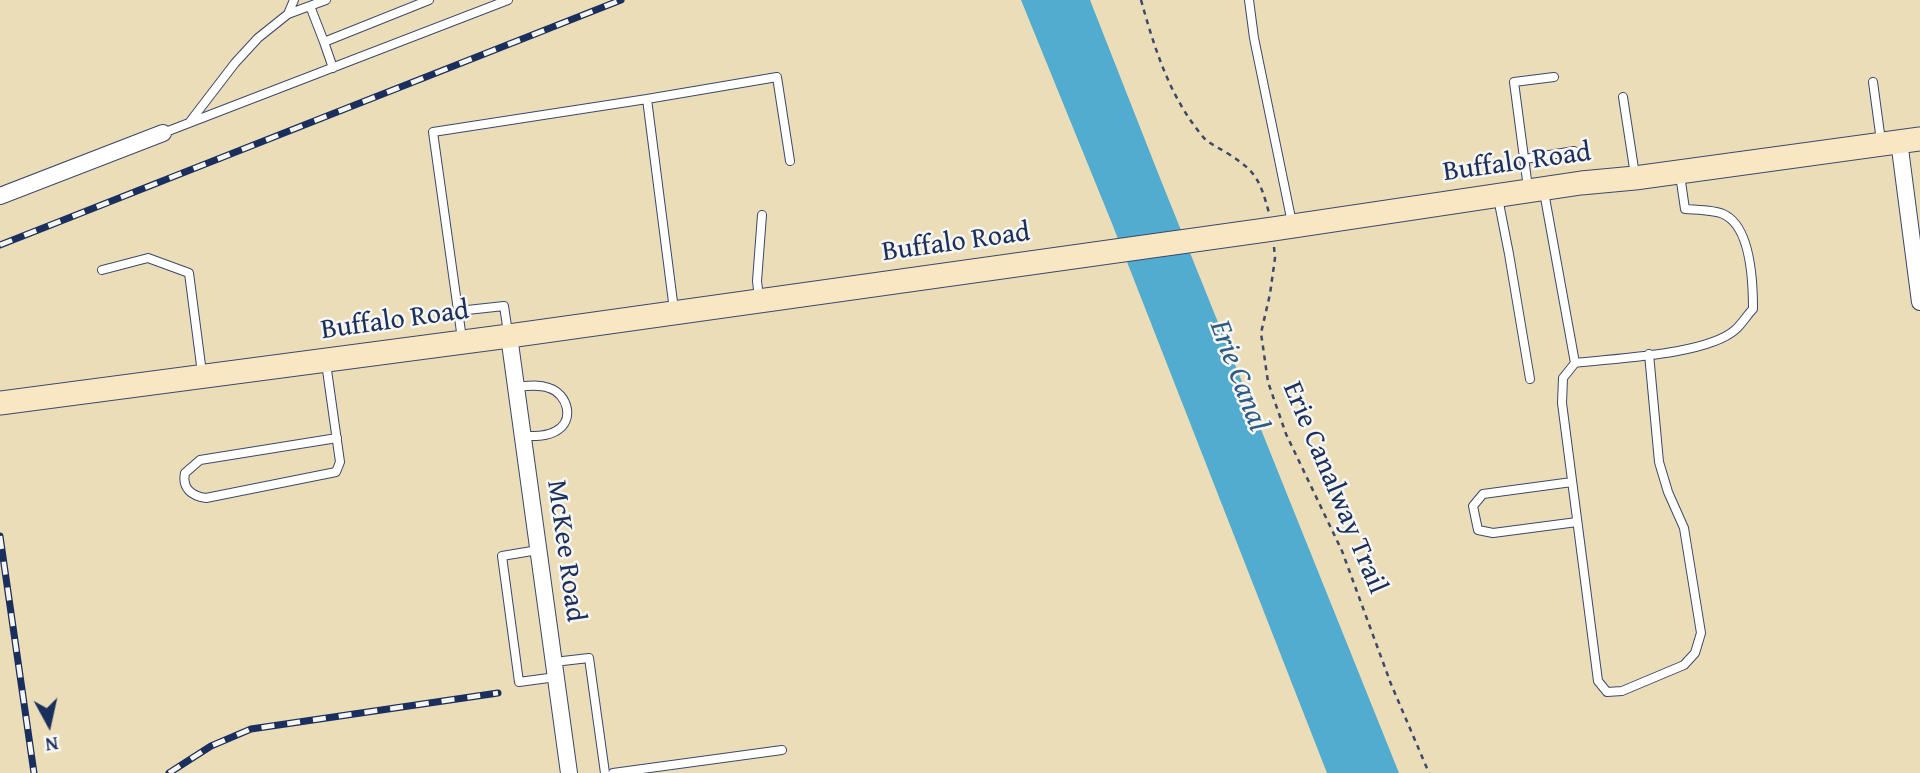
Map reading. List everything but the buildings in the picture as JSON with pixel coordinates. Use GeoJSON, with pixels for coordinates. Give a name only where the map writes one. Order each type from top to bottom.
{"type":"FeatureCollection","features":[{"type":"Feature","properties":{"kind":"main road","name":"Buffalo Road"},"geometry":{"type":"LineString","coordinates":[[0,403],[509,336],[1497,195],[1900,141]]}},
{"type":"Feature","properties":{"kind":"street"},"geometry":{"type":"LineString","coordinates":[[0,196],[163,133]]}},
{"type":"Feature","properties":{"kind":"street"},"geometry":{"type":"LineString","coordinates":[[1900,141],[1920,302]]}},
{"type":"Feature","properties":{"kind":"street","name":"McKee Road"},"geometry":{"type":"LineString","coordinates":[[509,336],[569,773]]}},
{"type":"Feature","properties":{"kind":"lane"},"geometry":{"type":"LineString","coordinates":[[288,14],[294,0]]}},
{"type":"Feature","properties":{"kind":"lane"},"geometry":{"type":"LineString","coordinates":[[188,123],[258,37],[288,14],[326,0]]}},
{"type":"Feature","properties":{"kind":"lane"},"geometry":{"type":"LineString","coordinates":[[324,42],[429,0]]}},
{"type":"Feature","properties":{"kind":"lane"},"geometry":{"type":"LineString","coordinates":[[163,133],[508,0]]}},
{"type":"Feature","properties":{"kind":"lane"},"geometry":{"type":"LineString","coordinates":[[1249,0],[1283,227]]}},
{"type":"Feature","properties":{"kind":"lane"},"geometry":{"type":"LineString","coordinates":[[310,6],[333,68]]}},
{"type":"Feature","properties":{"kind":"lane"},"geometry":{"type":"LineString","coordinates":[[462,342],[433,132],[777,77],[790,161]]}},
{"type":"Feature","properties":{"kind":"lane"},"geometry":{"type":"LineString","coordinates":[[1554,77],[1514,82],[1525,159],[1536,190],[1575,363]]}},
{"type":"Feature","properties":{"kind":"lane"},"geometry":{"type":"LineString","coordinates":[[1873,82],[1900,141]]}},
{"type":"Feature","properties":{"kind":"lane"},"geometry":{"type":"LineString","coordinates":[[1623,97],[1635,178]]}},
{"type":"Feature","properties":{"kind":"lane"},"geometry":{"type":"LineString","coordinates":[[646,99],[674,312]]}},
{"type":"Feature","properties":{"kind":"lane"},"geometry":{"type":"LineString","coordinates":[[1525,159],[1574,152]]}},
{"type":"Feature","properties":{"kind":"lane"},"geometry":{"type":"LineString","coordinates":[[1650,354],[1659,462],[1668,492],[1684,528],[1700,634],[1695,653],[1685,665],[1622,691],[1607,692],[1598,681],[1562,402],[1563,378],[1575,363],[1705,345],[1734,331],[1753,309],[1752,274],[1741,230],[1724,214],[1685,209],[1679,172]]}},
{"type":"Feature","properties":{"kind":"lane"},"geometry":{"type":"LineString","coordinates":[[1497,195],[1530,379]]}},
{"type":"Feature","properties":{"kind":"lane"},"geometry":{"type":"LineString","coordinates":[[760,300],[757,281],[762,215]]}},
{"type":"Feature","properties":{"kind":"lane"},"geometry":{"type":"LineString","coordinates":[[102,270],[148,258],[189,273],[202,376]]}},
{"type":"Feature","properties":{"kind":"lane"},"geometry":{"type":"LineString","coordinates":[[458,311],[504,306],[509,336]]}},
{"type":"Feature","properties":{"kind":"lane"},"geometry":{"type":"LineString","coordinates":[[326,360],[337,438],[340,462],[336,472],[206,498],[192,494],[183,481],[185,473],[200,460],[337,438]]}},
{"type":"Feature","properties":{"kind":"lane"},"geometry":{"type":"LineString","coordinates":[[516,387],[537,385],[551,388],[561,395],[566,405],[567,414],[562,426],[554,432],[541,436],[522,436]]}},
{"type":"Feature","properties":{"kind":"lane"},"geometry":{"type":"LineString","coordinates":[[1572,482],[1483,494],[1473,506],[1478,530],[1493,533],[1577,522]]}},
{"type":"Feature","properties":{"kind":"lane"},"geometry":{"type":"LineString","coordinates":[[538,550],[502,556],[519,682],[589,658],[605,773]]}},
{"type":"Feature","properties":{"kind":"lane"},"geometry":{"type":"LineString","coordinates":[[613,773],[782,750]]}},
{"type":"Feature","properties":{"kind":"path","name":"Erie Canalway Trail"},"geometry":{"type":"LineString","coordinates":[[1141,0],[1173,92],[1206,140],[1242,163],[1261,183],[1283,227],[1261,333],[1268,382],[1286,434],[1342,551],[1391,684],[1429,773]]}},
{"type":"Feature","properties":{"kind":"water","name":"Erie Canal"},"geometry":{"type":"Polygon","coordinates":[[[1021,0],[1090,0],[1399,773],[1327,773],[1111,221],[1021,0]]]}},
{"type":"Feature","properties":{"kind":"railway"},"geometry":{"type":"LineString","coordinates":[[0,245],[621,0]]}},
{"type":"Feature","properties":{"kind":"railway"},"geometry":{"type":"LineString","coordinates":[[0,536],[34,773]]}},
{"type":"Feature","properties":{"kind":"railway"},"geometry":{"type":"LineString","coordinates":[[169,773],[211,746],[251,729],[498,693]]}}]}
